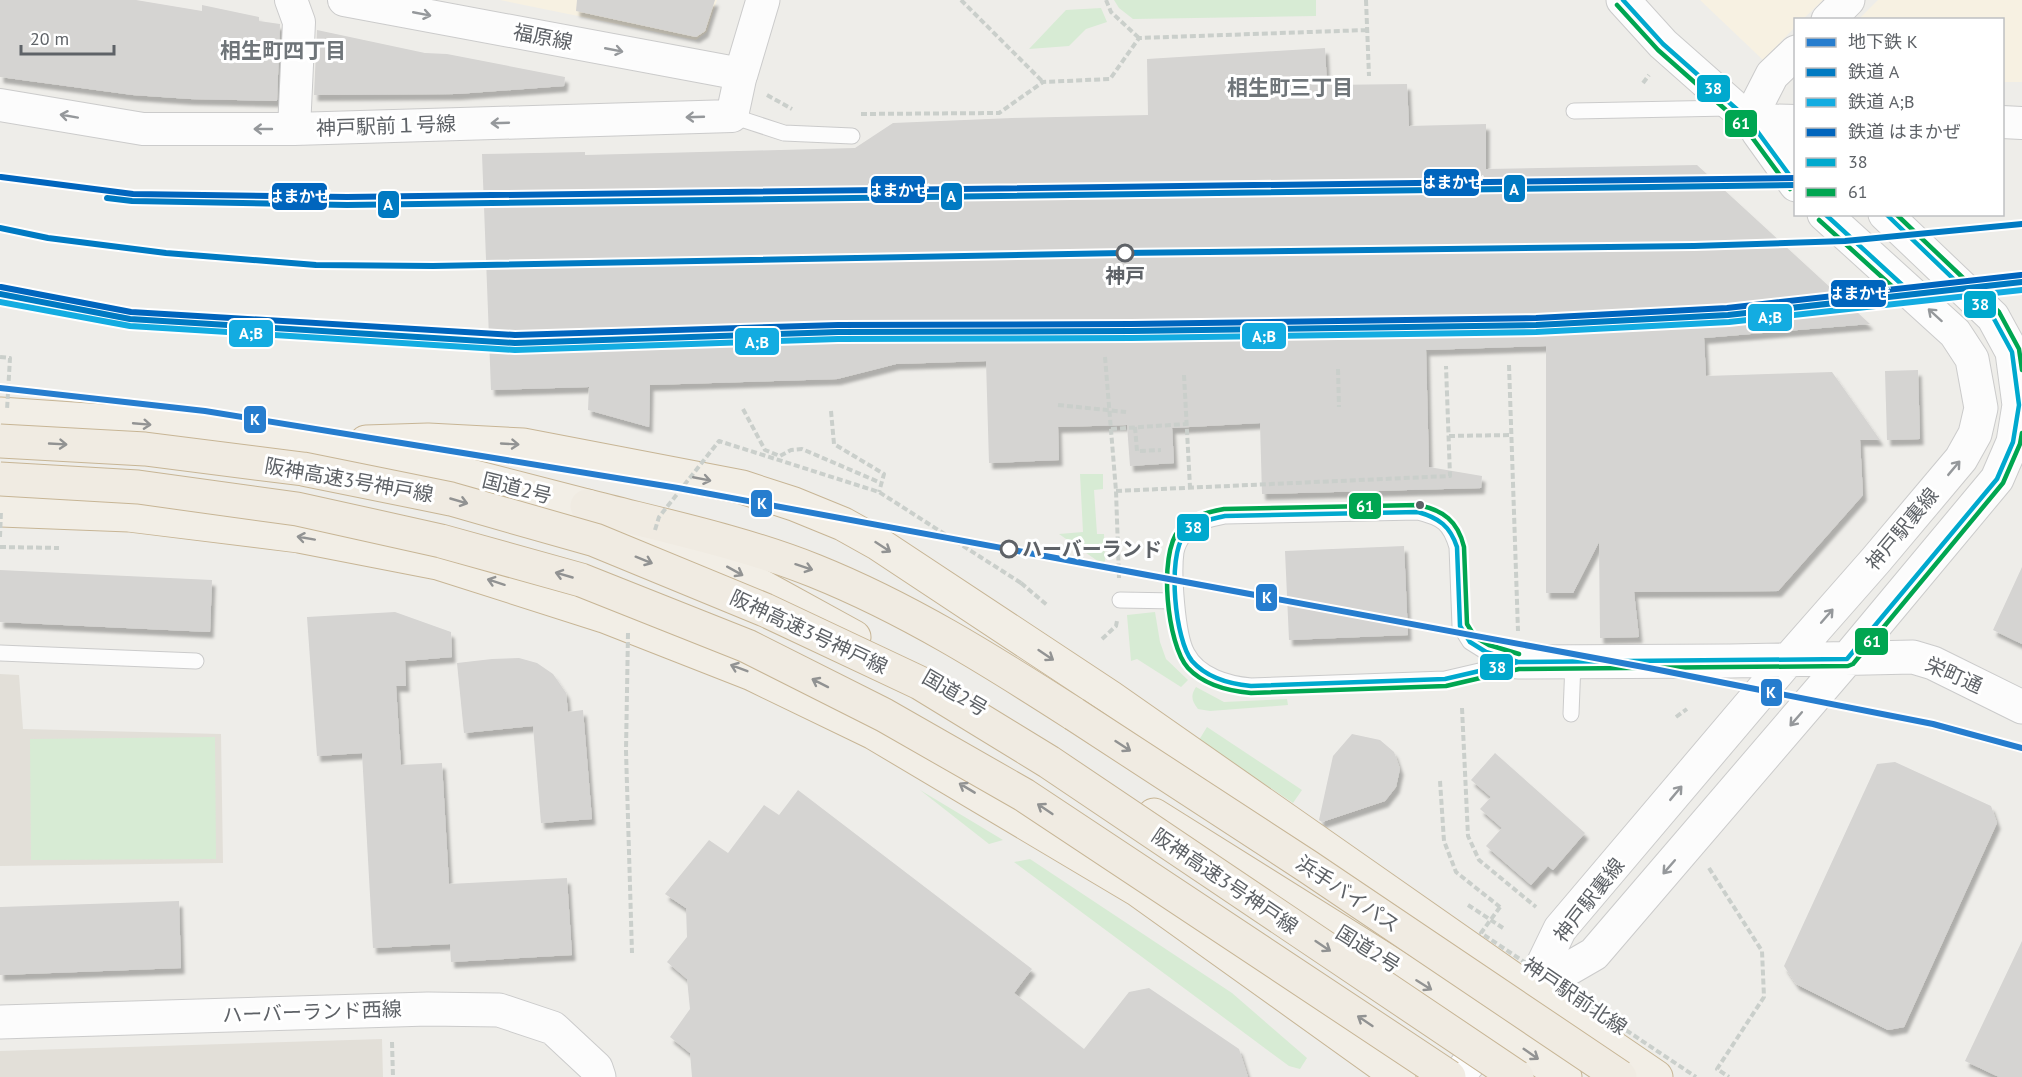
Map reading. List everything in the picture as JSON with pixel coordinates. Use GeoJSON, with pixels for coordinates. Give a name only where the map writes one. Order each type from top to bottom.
{"type":"FeatureCollection","features":[{"type":"Feature","properties":{"kind":"highway","name":"国道2号"},"geometry":{"type":"LineString","coordinates":[[0,414],[146,424],[305,443],[459,473],[586,506],[721,564],[928,677],[1068,760],[1497,1030],[1565,1077]]}},
{"type":"Feature","properties":{"kind":"highway"},"geometry":{"type":"LineString","coordinates":[[305,443],[428,440],[523,445],[742,487],[794,504],[843,524],[877,543],[1110,697],[1530,992],[1656,1077]]}},
{"type":"Feature","properties":{"kind":"highway","name":"阪神高速3号神戸線"},"geometry":{"type":"LineString","coordinates":[[0,441],[145,449],[291,467],[451,499],[595,540],[765,610],[920,683],[1049,762],[1517,1077]]}},
{"type":"Feature","properties":{"kind":"highway","name":"阪神高速3号神戸線"},"geometry":{"type":"LineString","coordinates":[[0,478],[138,487],[297,509],[441,541],[581,580],[747,646],[884,715],[1024,795],[1449,1077]]}},
{"type":"Feature","properties":{"kind":"highway","name":"浜手バイパス"},"geometry":{"type":"LineString","coordinates":[[586,506],[730,543],[813,570],[889,603],[964,644],[1307,866],[1620,1077]]}},
{"type":"Feature","properties":{"kind":"highway"},"geometry":{"type":"LineString","coordinates":[[0,510],[129,515],[299,536],[438,563],[604,616],[752,674],[874,733],[1138,890],[1400,1077]]}},
{"type":"Feature","properties":{"kind":"street"},"geometry":{"type":"LineString","coordinates":[[291,0],[299,22],[294,129]]}},
{"type":"Feature","properties":{"kind":"street","name":"福原線"},"geometry":{"type":"LineString","coordinates":[[344,0],[741,74]]}},
{"type":"Feature","properties":{"kind":"street"},"geometry":{"type":"LineString","coordinates":[[732,116],[741,74],[763,0]]}},
{"type":"Feature","properties":{"kind":"street"},"geometry":{"type":"LineString","coordinates":[[1623,0],[1663,44],[1742,114],[1794,147]]}},
{"type":"Feature","properties":{"kind":"street"},"geometry":{"type":"LineString","coordinates":[[1830,18],[1848,0]]}},
{"type":"Feature","properties":{"kind":"street"},"geometry":{"type":"LineString","coordinates":[[1742,114],[1772,75],[1794,54]]}},
{"type":"Feature","properties":{"kind":"street","name":"神戸駅前１号線"},"geometry":{"type":"LineString","coordinates":[[0,105],[143,129],[294,129],[732,116]]}},
{"type":"Feature","properties":{"kind":"street"},"geometry":{"type":"LineString","coordinates":[[1742,114],[1794,120]]}},
{"type":"Feature","properties":{"kind":"street"},"geometry":{"type":"LineString","coordinates":[[1742,114],[1794,182]]}},
{"type":"Feature","properties":{"kind":"street"},"geometry":{"type":"LineString","coordinates":[[2004,122],[2022,123]]}},
{"type":"Feature","properties":{"kind":"street"},"geometry":{"type":"LineString","coordinates":[[1826,216],[1955,333],[1972,359],[2017,351],[1993,316],[1887,216]]}},
{"type":"Feature","properties":{"kind":"street","name":"神戸駅裏線"},"geometry":{"type":"LineString","coordinates":[[1530,992],[1594,954],[1997,479],[2013,442],[2019,405],[2017,351]]}},
{"type":"Feature","properties":{"kind":"street","name":"神戸駅裏線"},"geometry":{"type":"LineString","coordinates":[[1530,992],[1560,929],[1961,459],[1975,434],[1981,408],[1972,359]]}},
{"type":"Feature","properties":{"kind":"street","name":"栄町通"},"geometry":{"type":"LineString","coordinates":[[1518,647],[1573,662],[1913,657],[1933,663],[2022,707]]}},
{"type":"Feature","properties":{"kind":"street"},"geometry":{"type":"LineString","coordinates":[[1457,1077],[1530,992]]}},
{"type":"Feature","properties":{"kind":"street","name":"ハーバーランド西線"},"geometry":{"type":"LineString","coordinates":[[0,1022],[428,1009],[499,1010],[554,1028],[596,1068],[599,1077]]}},
{"type":"Feature","properties":{"kind":"lane"},"geometry":{"type":"LineString","coordinates":[[1574,111],[1742,114]]}},
{"type":"Feature","properties":{"kind":"lane"},"geometry":{"type":"LineString","coordinates":[[732,116],[784,133],[852,136]]}},
{"type":"Feature","properties":{"kind":"lane"},"geometry":{"type":"LineString","coordinates":[[1418,512],[1435,516],[1446,523],[1454,534],[1457,547],[1460,626],[1470,642],[1486,652],[1518,647],[1445,679],[1251,686],[1232,684],[1216,679],[1200,668],[1187,654],[1176,601],[1176,550],[1184,535],[1202,521],[1225,516],[1418,512]]}},
{"type":"Feature","properties":{"kind":"lane"},"geometry":{"type":"LineString","coordinates":[[1120,600],[1176,601]]}},
{"type":"Feature","properties":{"kind":"lane"},"geometry":{"type":"LineString","coordinates":[[0,653],[196,661]]}},
{"type":"Feature","properties":{"kind":"lane"},"geometry":{"type":"LineString","coordinates":[[1571,714],[1573,662]]}},
{"type":"Feature","properties":{"kind":"path"},"geometry":{"type":"LineString","coordinates":[[961,0],[1043,82]]}},
{"type":"Feature","properties":{"kind":"path"},"geometry":{"type":"LineString","coordinates":[[1106,0],[1111,12],[1139,38],[1367,30]]}},
{"type":"Feature","properties":{"kind":"path"},"geometry":{"type":"LineString","coordinates":[[1366,0],[1369,76]]}},
{"type":"Feature","properties":{"kind":"path"},"geometry":{"type":"LineString","coordinates":[[859,114],[999,113],[1043,82],[1110,79],[1139,38]]}},
{"type":"Feature","properties":{"kind":"path"},"geometry":{"type":"LineString","coordinates":[[1643,83],[1649,75]]}},
{"type":"Feature","properties":{"kind":"path"},"geometry":{"type":"LineString","coordinates":[[732,116],[767,95],[801,114]]}},
{"type":"Feature","properties":{"kind":"path"},"geometry":{"type":"LineString","coordinates":[[1102,639],[1116,626],[1120,600],[1116,491],[1105,357]]}},
{"type":"Feature","properties":{"kind":"path"},"geometry":{"type":"LineString","coordinates":[[1509,365],[1518,647]]}},
{"type":"Feature","properties":{"kind":"path"},"geometry":{"type":"LineString","coordinates":[[1116,491],[1450,476],[1446,366]]}},
{"type":"Feature","properties":{"kind":"path"},"geometry":{"type":"LineString","coordinates":[[1338,369],[1339,407]]}},
{"type":"Feature","properties":{"kind":"path"},"geometry":{"type":"LineString","coordinates":[[1184,375],[1190,487]]}},
{"type":"Feature","properties":{"kind":"path"},"geometry":{"type":"LineString","coordinates":[[1058,405],[1126,412]]}},
{"type":"Feature","properties":{"kind":"path"},"geometry":{"type":"LineString","coordinates":[[743,409],[765,450],[780,456],[791,450],[802,449],[881,483]]}},
{"type":"Feature","properties":{"kind":"path"},"geometry":{"type":"LineString","coordinates":[[831,411],[834,444],[884,474],[879,492]]}},
{"type":"Feature","properties":{"kind":"path"},"geometry":{"type":"LineString","coordinates":[[1111,429],[1186,424]]}},
{"type":"Feature","properties":{"kind":"path"},"geometry":{"type":"LineString","coordinates":[[1135,427],[1137,451],[1161,450]]}},
{"type":"Feature","properties":{"kind":"path"},"geometry":{"type":"LineString","coordinates":[[1449,436],[1511,435]]}},
{"type":"Feature","properties":{"kind":"path"},"geometry":{"type":"LineString","coordinates":[[0,547],[59,548]]}},
{"type":"Feature","properties":{"kind":"path"},"geometry":{"type":"LineString","coordinates":[[1021,583],[1047,606]]}},
{"type":"Feature","properties":{"kind":"path"},"geometry":{"type":"LineString","coordinates":[[1462,708],[1468,836],[1479,860],[1539,910]]}},
{"type":"Feature","properties":{"kind":"path"},"geometry":{"type":"LineString","coordinates":[[1676,717],[1688,709]]}},
{"type":"Feature","properties":{"kind":"path","name":"神戸駅前北線"},"geometry":{"type":"LineString","coordinates":[[1440,781],[1444,841],[1456,872],[1500,907],[1481,933],[1696,1077]]}},
{"type":"Feature","properties":{"kind":"path"},"geometry":{"type":"LineString","coordinates":[[1709,868],[1762,951],[1764,997],[1717,1069],[1729,1077]]}},
{"type":"Feature","properties":{"kind":"path"},"geometry":{"type":"LineString","coordinates":[[392,1035],[393,1077]]}},
{"type":"Feature","properties":{"kind":"shaded area"},"geometry":{"type":"Polygon","coordinates":[[[500,0],[717,0],[707,32],[696,40],[500,0]]]}},
{"type":"Feature","properties":{"kind":"shaded area"},"geometry":{"type":"Polygon","coordinates":[[[1700,0],[1823,0],[1804,18],[1794,18],[1794,28],[1763,60],[1700,0]]]}},
{"type":"Feature","properties":{"kind":"shaded area"},"geometry":{"type":"Polygon","coordinates":[[[1878,0],[2022,0],[2022,82],[2004,82],[2004,18],[1860,18],[1878,0]]]}},
{"type":"Feature","properties":{"kind":"shaded area"},"geometry":{"type":"Polygon","coordinates":[[[0,674],[19,675],[23,729],[221,734],[223,863],[0,866],[0,674]]]}},
{"type":"Feature","properties":{"kind":"shaded area"},"geometry":{"type":"Polygon","coordinates":[[[382,1039],[383,1077],[0,1077],[0,1051],[382,1039]]]}},
{"type":"Feature","properties":{"kind":"green space"},"geometry":{"type":"Polygon","coordinates":[[[1114,0],[1316,0],[1316,16],[1133,19],[1119,8],[1114,0]]]}},
{"type":"Feature","properties":{"kind":"green space"},"geometry":{"type":"Polygon","coordinates":[[[1101,8],[1107,22],[1086,29],[1069,46],[1029,49],[1066,10],[1101,8]]]}},
{"type":"Feature","properties":{"kind":"green space"},"geometry":{"type":"Polygon","coordinates":[[[1080,474],[1103,474],[1103,489],[1094,490],[1097,534],[1104,534],[1105,561],[1102,564],[1059,534],[1083,532],[1080,474]]]}},
{"type":"Feature","properties":{"kind":"green space"},"geometry":{"type":"Polygon","coordinates":[[[1155,612],[1160,642],[1166,659],[1188,680],[1181,687],[1137,659],[1131,661],[1127,615],[1155,612]]]}},
{"type":"Feature","properties":{"kind":"green space"},"geometry":{"type":"Polygon","coordinates":[[[1196,687],[1224,702],[1287,699],[1288,705],[1210,711],[1198,709],[1192,698],[1196,687]]]}},
{"type":"Feature","properties":{"kind":"green space"},"geometry":{"type":"Polygon","coordinates":[[[1207,727],[1302,790],[1293,803],[1199,740],[1207,727]]]}},
{"type":"Feature","properties":{"kind":"green space"},"geometry":{"type":"Polygon","coordinates":[[[215,737],[216,859],[31,860],[30,739],[215,737]]]}},
{"type":"Feature","properties":{"kind":"green space"},"geometry":{"type":"Polygon","coordinates":[[[920,790],[1003,840],[989,844],[920,790]]]}},
{"type":"Feature","properties":{"kind":"green space"},"geometry":{"type":"Polygon","coordinates":[[[1030,859],[1232,993],[1307,1058],[1300,1069],[1289,1066],[1014,862],[1030,859]]]}},
{"type":"Feature","properties":{"kind":"building"},"geometry":{"type":"Polygon","coordinates":[[[0,0],[136,0],[202,11],[202,5],[259,17],[259,21],[280,24],[277,101],[133,95],[0,77],[0,0]]]}},
{"type":"Feature","properties":{"kind":"building"},"geometry":{"type":"Polygon","coordinates":[[[577,0],[715,0],[705,31],[696,37],[576,11],[577,0]]]}},
{"type":"Feature","properties":{"kind":"building"},"geometry":{"type":"Polygon","coordinates":[[[317,30],[425,53],[447,54],[565,77],[564,86],[457,94],[314,95],[317,30]]]}},
{"type":"Feature","properties":{"kind":"building"},"geometry":{"type":"Polygon","coordinates":[[[1325,48],[1327,85],[1407,84],[1409,126],[1486,124],[1486,169],[1697,165],[1870,324],[1704,338],[1706,376],[1832,372],[1880,440],[1860,440],[1863,495],[1778,591],[1634,592],[1639,637],[1600,638],[1599,542],[1573,593],[1546,593],[1546,346],[1426,350],[1429,467],[1482,476],[1481,488],[1262,494],[1260,423],[1172,428],[1174,463],[1130,466],[1127,425],[1058,427],[1059,460],[989,463],[986,361],[896,364],[837,379],[650,385],[649,427],[588,410],[589,387],[491,390],[482,154],[585,152],[585,155],[855,148],[893,123],[1148,115],[1147,59],[1325,48]]]}},
{"type":"Feature","properties":{"kind":"building"},"geometry":{"type":"Polygon","coordinates":[[[1918,370],[1920,439],[1887,440],[1885,371],[1918,370]]]}},
{"type":"Feature","properties":{"kind":"building"},"geometry":{"type":"Polygon","coordinates":[[[1404,546],[1408,635],[1289,640],[1285,551],[1404,546]]]}},
{"type":"Feature","properties":{"kind":"building"},"geometry":{"type":"Polygon","coordinates":[[[2022,567],[2022,644],[1993,630],[2022,567]]]}},
{"type":"Feature","properties":{"kind":"building"},"geometry":{"type":"Polygon","coordinates":[[[0,570],[212,580],[210,632],[0,622],[0,570]]]}},
{"type":"Feature","properties":{"kind":"building"},"geometry":{"type":"Polygon","coordinates":[[[395,612],[451,632],[452,657],[405,661],[406,686],[396,686],[401,765],[442,763],[449,884],[567,878],[572,955],[451,962],[450,944],[373,948],[362,753],[317,756],[307,617],[395,612]]]}},
{"type":"Feature","properties":{"kind":"building"},"geometry":{"type":"Polygon","coordinates":[[[519,658],[537,663],[553,674],[566,693],[568,712],[583,710],[592,819],[541,823],[533,726],[464,733],[457,663],[519,658]]]}},
{"type":"Feature","properties":{"kind":"building"},"geometry":{"type":"Polygon","coordinates":[[[1352,734],[1380,740],[1394,752],[1400,769],[1396,787],[1385,801],[1322,822],[1319,820],[1333,756],[1352,734]]]}},
{"type":"Feature","properties":{"kind":"building"},"geometry":{"type":"Polygon","coordinates":[[[1495,753],[1585,833],[1553,870],[1548,866],[1531,885],[1486,846],[1502,828],[1480,809],[1491,797],[1471,780],[1495,753]]]}},
{"type":"Feature","properties":{"kind":"building"},"geometry":{"type":"Polygon","coordinates":[[[1895,762],[1991,806],[1997,823],[1904,1027],[1888,1030],[1796,984],[1784,966],[1877,764],[1895,762]]]}},
{"type":"Feature","properties":{"kind":"building"},"geometry":{"type":"Polygon","coordinates":[[[798,790],[1032,969],[1014,993],[1084,1049],[1129,992],[1149,988],[1239,1049],[1248,1077],[692,1077],[690,1053],[670,1037],[690,1009],[687,979],[667,962],[687,937],[686,908],[665,894],[709,840],[728,853],[764,805],[779,815],[798,790]]]}},
{"type":"Feature","properties":{"kind":"building"},"geometry":{"type":"Polygon","coordinates":[[[179,901],[181,968],[0,975],[0,907],[179,901]]]}},
{"type":"Feature","properties":{"kind":"building"},"geometry":{"type":"Polygon","coordinates":[[[2022,941],[2022,1077],[1999,1077],[1965,1061],[2022,941]]]}},
{"type":"Feature","properties":{"kind":"metro line","name":"K"},"geometry":{"type":"LineString","coordinates":[[0,388],[205,411],[678,488],[1649,668],[1933,724],[2022,748]]}},
{"type":"Feature","properties":{"kind":"rail line","name":"はまかぜ"},"geometry":{"type":"LineString","coordinates":[[1,177],[133,194],[347,197],[1794,178]]}},
{"type":"Feature","properties":{"kind":"rail line","name":"A"},"geometry":{"type":"LineString","coordinates":[[107,198],[132,201],[347,205],[1794,185]]}},
{"type":"Feature","properties":{"kind":"rail line","name":"A"},"geometry":{"type":"LineString","coordinates":[[0,228],[48,238],[166,253],[316,265],[433,266],[1122,253],[1694,246],[1845,241],[2022,224]]}},
{"type":"Feature","properties":{"kind":"rail line","name":"はまかぜ"},"geometry":{"type":"LineString","coordinates":[[1,287],[131,312],[515,335],[838,325],[1131,324],[1536,318],[1727,308],[2021,275]]}},
{"type":"Feature","properties":{"kind":"rail line","name":"A"},"geometry":{"type":"LineString","coordinates":[[0,294],[130,319],[515,343],[838,332],[1131,331],[1536,325],[1728,315],[2022,282]]}},
{"type":"Feature","properties":{"kind":"rail line","name":"A;B"},"geometry":{"type":"LineString","coordinates":[[0,302],[130,326],[515,350],[838,339],[1131,338],[1536,332],[1729,322],[2022,290]]}},
{"type":"Feature","properties":{"kind":"transit line","name":"38"},"geometry":{"type":"LineString","coordinates":[[1623,0],[1663,44],[1749,120],[1794,181]]}},
{"type":"Feature","properties":{"kind":"transit line","name":"61"},"geometry":{"type":"LineString","coordinates":[[1617,5],[1658,50],[1743,125],[1790,189]]}},
{"type":"Feature","properties":{"kind":"transit line","name":"38"},"geometry":{"type":"LineString","coordinates":[[1827,216],[1910,292]]}},
{"type":"Feature","properties":{"kind":"transit line","name":"38"},"geometry":{"type":"LineString","coordinates":[[1518,662],[1847,659],[1997,479],[2013,442],[2019,405],[2012,352],[1993,317],[1888,216]]}},
{"type":"Feature","properties":{"kind":"transit line","name":"61"},"geometry":{"type":"LineString","coordinates":[[1898,216],[1999,312],[2019,349],[2022,370]]}},
{"type":"Feature","properties":{"kind":"transit line","name":"61"},"geometry":{"type":"LineString","coordinates":[[1819,220],[1905,298]]}},
{"type":"Feature","properties":{"kind":"transit line","name":"61"},"geometry":{"type":"LineString","coordinates":[[1519,654],[1489,645],[1475,637],[1467,624],[1464,547],[1461,538],[1458,530],[1448,518],[1427,507],[1418,505],[1224,509],[1206,513],[1188,521],[1172,542],[1167,578],[1168,599],[1170,621],[1181,656],[1188,668],[1201,679],[1234,691],[1251,693],[1446,686],[1519,669],[1848,666],[1853,664],[2003,483],[2020,444],[2022,433]]}},
{"type":"Feature","properties":{"kind":"transit line","name":"38"},"geometry":{"type":"LineString","coordinates":[[1418,512],[1443,524],[1457,547],[1460,626],[1470,642],[1486,652],[1518,662],[1445,679],[1251,686],[1219,679],[1205,672],[1192,661],[1181,636],[1175,599],[1175,579],[1179,546],[1184,535],[1193,527],[1225,516],[1418,512]]}},
{"type":"Feature","properties":{"kind":"place","name":"神戸"},"geometry":{"type":"Point","coordinates":[1125,253]}},
{"type":"Feature","properties":{"kind":"place","name":"ハーバーランド"},"geometry":{"type":"Point","coordinates":[1009,549]}},
{"type":"Feature","properties":{"kind":"district","name":"相生町四丁目"},"geometry":{"type":"Point","coordinates":[283,50]}},
{"type":"Feature","properties":{"kind":"district","name":"相生町三丁目"},"geometry":{"type":"Point","coordinates":[1290,87]}}]}
